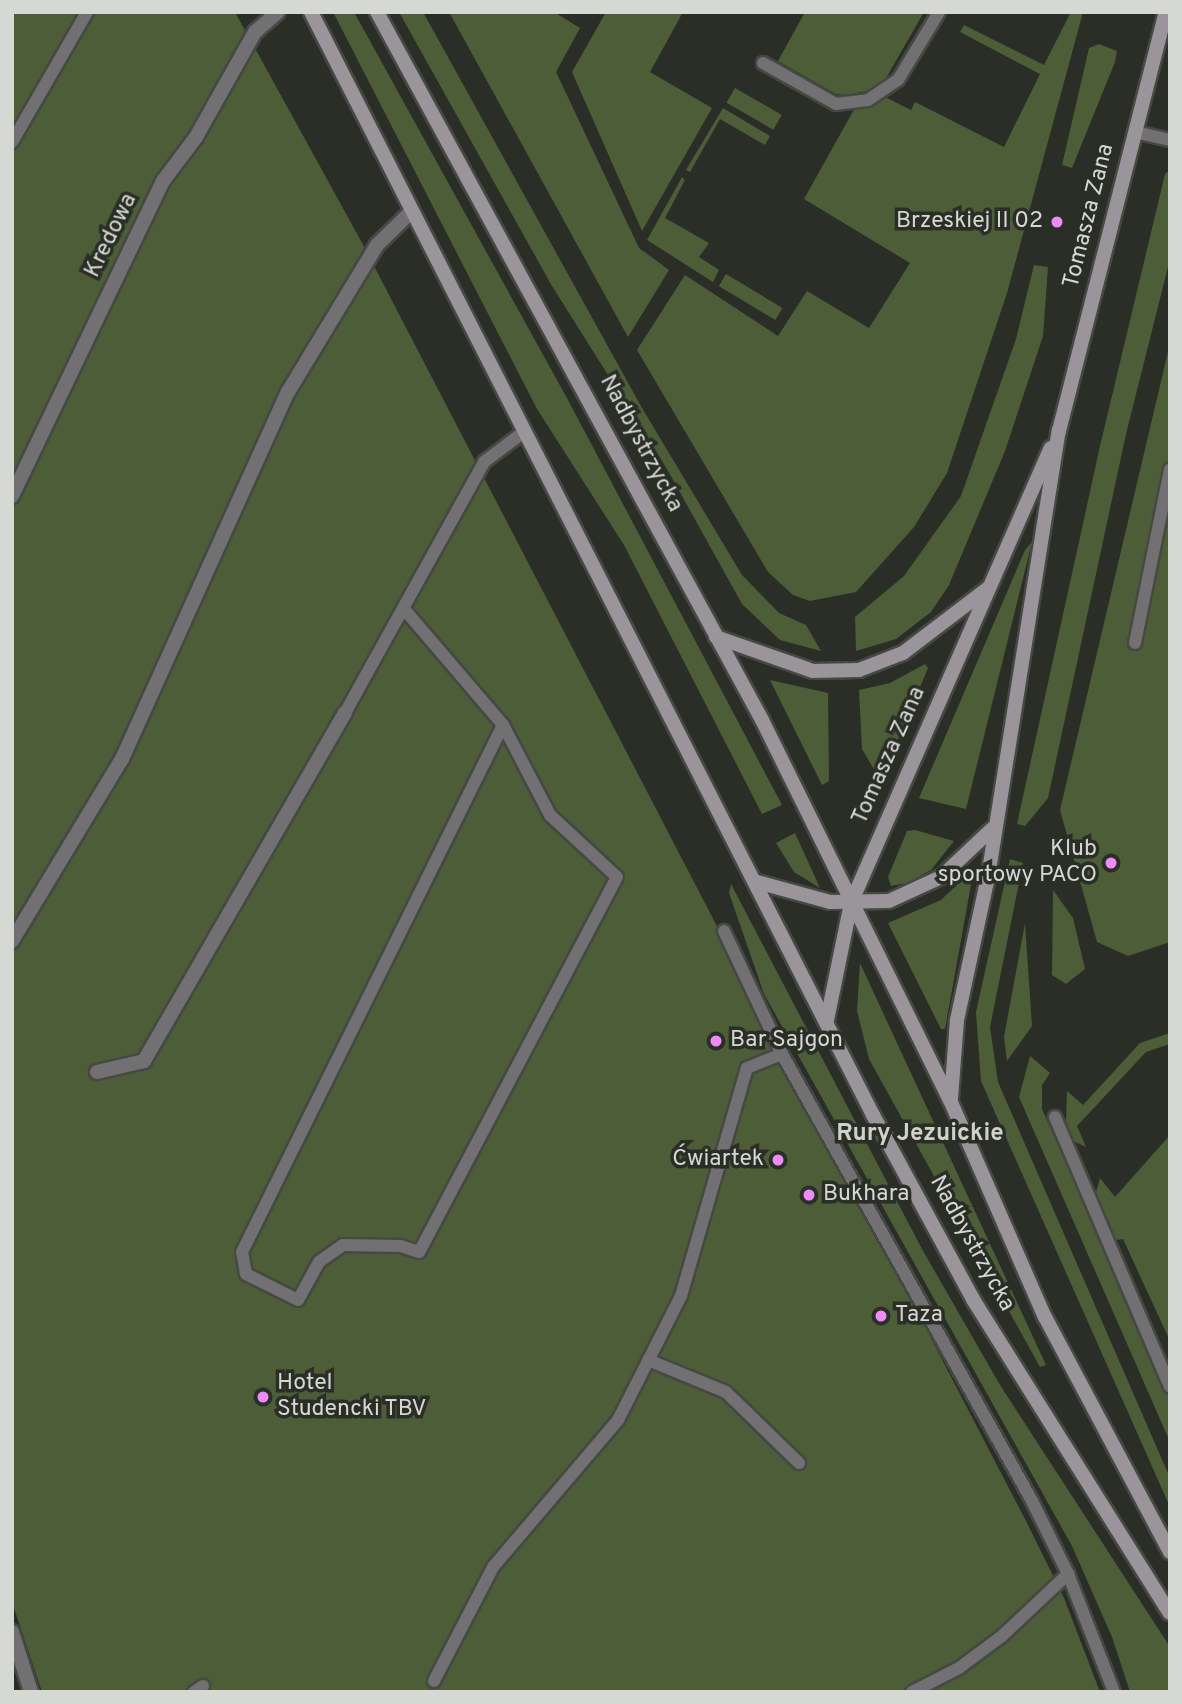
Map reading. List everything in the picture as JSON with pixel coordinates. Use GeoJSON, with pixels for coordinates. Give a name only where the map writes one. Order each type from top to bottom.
{"type":"FeatureCollection","features":[{"type":"Feature","properties":{"kind":"street","name":"Kredowa"},"geometry":{"type":"LineString","coordinates":[[12,496],[163,181],[196,137],[256,32],[278,12]]}},
{"type":"Feature","properties":{"kind":"street","name":"Nadbystrzycka"},"geometry":{"type":"LineString","coordinates":[[311,12],[827,1020],[974,1301],[1170,1613]]}},
{"type":"Feature","properties":{"kind":"street","name":"Nadbystrzycka"},"geometry":{"type":"LineString","coordinates":[[377,12],[716,637],[950,1100],[1045,1317],[1170,1552]]}},
{"type":"Feature","properties":{"kind":"street","name":"Tomasza Zana"},"geometry":{"type":"LineString","coordinates":[[950,1100],[957,1020],[988,877],[992,829],[1059,431],[1166,12]]}},
{"type":"Feature","properties":{"kind":"street"},"geometry":{"type":"LineString","coordinates":[[12,941],[122,759],[288,392],[377,245],[412,211]]}},
{"type":"Feature","properties":{"kind":"street","name":"Tomasza Zana"},"geometry":{"type":"LineString","coordinates":[[827,1020],[850,903],[1059,431]]}},
{"type":"Feature","properties":{"kind":"street","name":"Tomasza Zana"},"geometry":{"type":"LineString","coordinates":[[716,637],[813,671],[859,670],[903,653],[988,589]]}},
{"type":"Feature","properties":{"kind":"street"},"geometry":{"type":"LineString","coordinates":[[97,1072],[144,1061],[345,713]]}},
{"type":"Feature","properties":{"kind":"street"},"geometry":{"type":"LineString","coordinates":[[757,882],[850,903],[889,901],[918,890],[951,869],[992,829]]}},
{"type":"Feature","properties":{"kind":"street"},"geometry":{"type":"LineString","coordinates":[[12,1632],[30,1692]]}},
{"type":"Feature","properties":{"kind":"lane"},"geometry":{"type":"LineString","coordinates":[[12,142],[88,12]]}},
{"type":"Feature","properties":{"kind":"lane"},"geometry":{"type":"LineString","coordinates":[[763,63],[836,104],[868,100],[898,80],[939,12]]}},
{"type":"Feature","properties":{"kind":"lane"},"geometry":{"type":"LineString","coordinates":[[1135,132],[1170,140]]}},
{"type":"Feature","properties":{"kind":"lane"},"geometry":{"type":"LineString","coordinates":[[345,713],[484,462],[525,431]]}},
{"type":"Feature","properties":{"kind":"lane"},"geometry":{"type":"LineString","coordinates":[[1135,643],[1170,470]]}},
{"type":"Feature","properties":{"kind":"lane"},"geometry":{"type":"LineString","coordinates":[[404,609],[503,725],[550,815],[617,877],[419,1252],[401,1246],[344,1245],[319,1262],[298,1300],[246,1274],[242,1252],[503,725]]}},
{"type":"Feature","properties":{"kind":"lane"},"geometry":{"type":"LineString","coordinates":[[724,931],[782,1054],[1031,1499],[1068,1574],[1114,1692]]}},
{"type":"Feature","properties":{"kind":"lane"},"geometry":{"type":"LineString","coordinates":[[434,1681],[494,1567],[618,1420],[681,1296],[747,1068],[782,1054]]}},
{"type":"Feature","properties":{"kind":"lane"},"geometry":{"type":"LineString","coordinates":[[1055,1117],[1170,1387]]}},
{"type":"Feature","properties":{"kind":"lane"},"geometry":{"type":"LineString","coordinates":[[648,1360],[726,1392],[799,1463]]}},
{"type":"Feature","properties":{"kind":"lane"},"geometry":{"type":"LineString","coordinates":[[912,1692],[959,1668],[1002,1636],[1068,1574]]}},
{"type":"Feature","properties":{"kind":"green space"},"geometry":{"type":"Polygon","coordinates":[[[12,12],[235,12],[361,241],[1027,1523],[1064,1598],[1100,1692],[42,1692],[12,1602],[12,12]]]}},
{"type":"Feature","properties":{"kind":"green space"},"geometry":{"type":"Polygon","coordinates":[[[333,12],[354,12],[568,400],[782,805],[762,814],[624,545],[537,409],[333,12]]]}},
{"type":"Feature","properties":{"kind":"green space"},"geometry":{"type":"Polygon","coordinates":[[[399,12],[423,12],[642,408],[742,575],[779,613],[806,625],[821,651],[780,640],[742,604],[667,469],[552,286],[399,12]]]}},
{"type":"Feature","properties":{"kind":"green space"},"geometry":{"type":"Polygon","coordinates":[[[449,12],[554,12],[580,28],[556,72],[639,248],[669,270],[628,337],[449,12]]]}},
{"type":"Feature","properties":{"kind":"green space"},"geometry":{"type":"Polygon","coordinates":[[[606,12],[683,12],[650,72],[712,108],[642,231],[572,72],[606,12]]]}},
{"type":"Feature","properties":{"kind":"green space"},"geometry":{"type":"Polygon","coordinates":[[[805,12],[924,12],[885,80],[867,91],[846,95],[836,94],[778,61],[805,12]]]}},
{"type":"Feature","properties":{"kind":"green space"},"geometry":{"type":"Polygon","coordinates":[[[1071,12],[1083,12],[1007,293],[947,473],[914,527],[856,592],[810,601],[793,595],[768,572],[637,350],[685,275],[778,336],[807,291],[869,328],[910,263],[804,199],[856,106],[883,96],[911,110],[915,102],[1004,147],[1040,74],[960,32],[964,25],[1044,65],[1071,12]]]}},
{"type":"Feature","properties":{"kind":"green space"},"geometry":{"type":"Polygon","coordinates":[[[1099,44],[1117,51],[1115,62],[1072,168],[1062,165],[1089,48],[1099,44]]]}},
{"type":"Feature","properties":{"kind":"green space"},"geometry":{"type":"Polygon","coordinates":[[[735,88],[782,115],[773,130],[726,103],[735,88]]]}},
{"type":"Feature","properties":{"kind":"green space"},"geometry":{"type":"Polygon","coordinates":[[[723,108],[770,136],[765,145],[720,119],[690,172],[686,170],[723,108]]]}},
{"type":"Feature","properties":{"kind":"green space"},"geometry":{"type":"Polygon","coordinates":[[[1170,170],[1170,259],[1126,434],[1048,798],[1025,826],[1017,824],[1100,446],[1165,174],[1170,170]]]}},
{"type":"Feature","properties":{"kind":"green space"},"geometry":{"type":"Polygon","coordinates":[[[682,177],[685,180],[665,218],[709,243],[699,257],[719,270],[713,282],[647,240],[682,177]]]}},
{"type":"Feature","properties":{"kind":"green space"},"geometry":{"type":"Polygon","coordinates":[[[1034,265],[1048,267],[1043,336],[1005,451],[949,585],[931,612],[896,639],[856,651],[855,617],[904,576],[961,496],[1016,339],[1034,265]]]}},
{"type":"Feature","properties":{"kind":"green space"},"geometry":{"type":"Polygon","coordinates":[[[726,274],[783,308],[775,320],[719,286],[726,274]]]}},
{"type":"Feature","properties":{"kind":"green space"},"geometry":{"type":"Polygon","coordinates":[[[1170,343],[1170,942],[1128,956],[1097,942],[1060,810],[1170,343]]]}},
{"type":"Feature","properties":{"kind":"green space"},"geometry":{"type":"Polygon","coordinates":[[[1032,542],[966,809],[919,798],[1025,550],[1032,542]]]}},
{"type":"Feature","properties":{"kind":"green space"},"geometry":{"type":"Polygon","coordinates":[[[925,664],[928,668],[881,781],[862,749],[859,690],[890,683],[925,664]]]}},
{"type":"Feature","properties":{"kind":"green space"},"geometry":{"type":"Polygon","coordinates":[[[770,680],[828,693],[829,781],[822,785],[770,680]]]}},
{"type":"Feature","properties":{"kind":"green space"},"geometry":{"type":"Polygon","coordinates":[[[915,830],[954,841],[931,870],[907,883],[891,886],[888,877],[907,831],[915,830]]]}},
{"type":"Feature","properties":{"kind":"green space"},"geometry":{"type":"Polygon","coordinates":[[[795,833],[820,888],[794,872],[776,843],[795,833]]]}},
{"type":"Feature","properties":{"kind":"green space"},"geometry":{"type":"Polygon","coordinates":[[[1010,859],[1023,863],[990,1027],[998,1082],[1170,1478],[1170,1507],[981,1081],[976,1012],[1010,859]]]}},
{"type":"Feature","properties":{"kind":"green space"},"geometry":{"type":"Polygon","coordinates":[[[974,868],[945,1029],[941,1029],[888,923],[941,900],[974,868]]]}},
{"type":"Feature","properties":{"kind":"green space"},"geometry":{"type":"Polygon","coordinates":[[[731,884],[922,1249],[1000,1385],[1170,1647],[1170,1692],[1130,1692],[1112,1637],[1072,1546],[764,994],[729,893],[731,884]]]}},
{"type":"Feature","properties":{"kind":"green space"},"geometry":{"type":"Polygon","coordinates":[[[1053,890],[1073,918],[1085,969],[1066,984],[1052,975],[1053,890]]]}},
{"type":"Feature","properties":{"kind":"green space"},"geometry":{"type":"Polygon","coordinates":[[[1025,923],[1032,1026],[1007,1061],[1004,1037],[1025,923]]]}},
{"type":"Feature","properties":{"kind":"green space"},"geometry":{"type":"Polygon","coordinates":[[[860,963],[1046,1365],[1040,1367],[869,1059],[857,1011],[860,963]]]}},
{"type":"Feature","properties":{"kind":"green space"},"geometry":{"type":"Polygon","coordinates":[[[1170,1033],[1170,1044],[1146,1052],[1077,1126],[1086,1147],[1073,1141],[1066,1121],[1067,1091],[1083,1105],[1140,1043],[1170,1033]]]}},
{"type":"Feature","properties":{"kind":"green space"},"geometry":{"type":"Polygon","coordinates":[[[1030,1056],[1050,1073],[1042,1085],[1042,1109],[1170,1399],[1170,1442],[1019,1097],[1030,1056]]]}},
{"type":"Feature","properties":{"kind":"green space"},"geometry":{"type":"Polygon","coordinates":[[[1170,1135],[1170,1341],[1123,1239],[1116,1240],[1096,1192],[1100,1178],[1115,1197],[1170,1135]]]}},
{"type":"Feature","properties":{"kind":"place","name":"Brzeskiej II 02"},"geometry":{"type":"Point","coordinates":[1057,222]}},
{"type":"Feature","properties":{"kind":"place","name":"Klub sportowy PACO"},"geometry":{"type":"Point","coordinates":[1111,863]}},
{"type":"Feature","properties":{"kind":"place","name":"Bar Sajgon"},"geometry":{"type":"Point","coordinates":[716,1041]}},
{"type":"Feature","properties":{"kind":"place","name":"Ćwiartek"},"geometry":{"type":"Point","coordinates":[778,1160]}},
{"type":"Feature","properties":{"kind":"place","name":"Bukhara"},"geometry":{"type":"Point","coordinates":[809,1195]}},
{"type":"Feature","properties":{"kind":"place","name":"Taza"},"geometry":{"type":"Point","coordinates":[881,1316]}},
{"type":"Feature","properties":{"kind":"place","name":"Hotel Studencki TBV"},"geometry":{"type":"Point","coordinates":[263,1397]}},
{"type":"Feature","properties":{"kind":"district","name":"Rury Jezuickie"},"geometry":{"type":"Point","coordinates":[920,1135]}}]}
